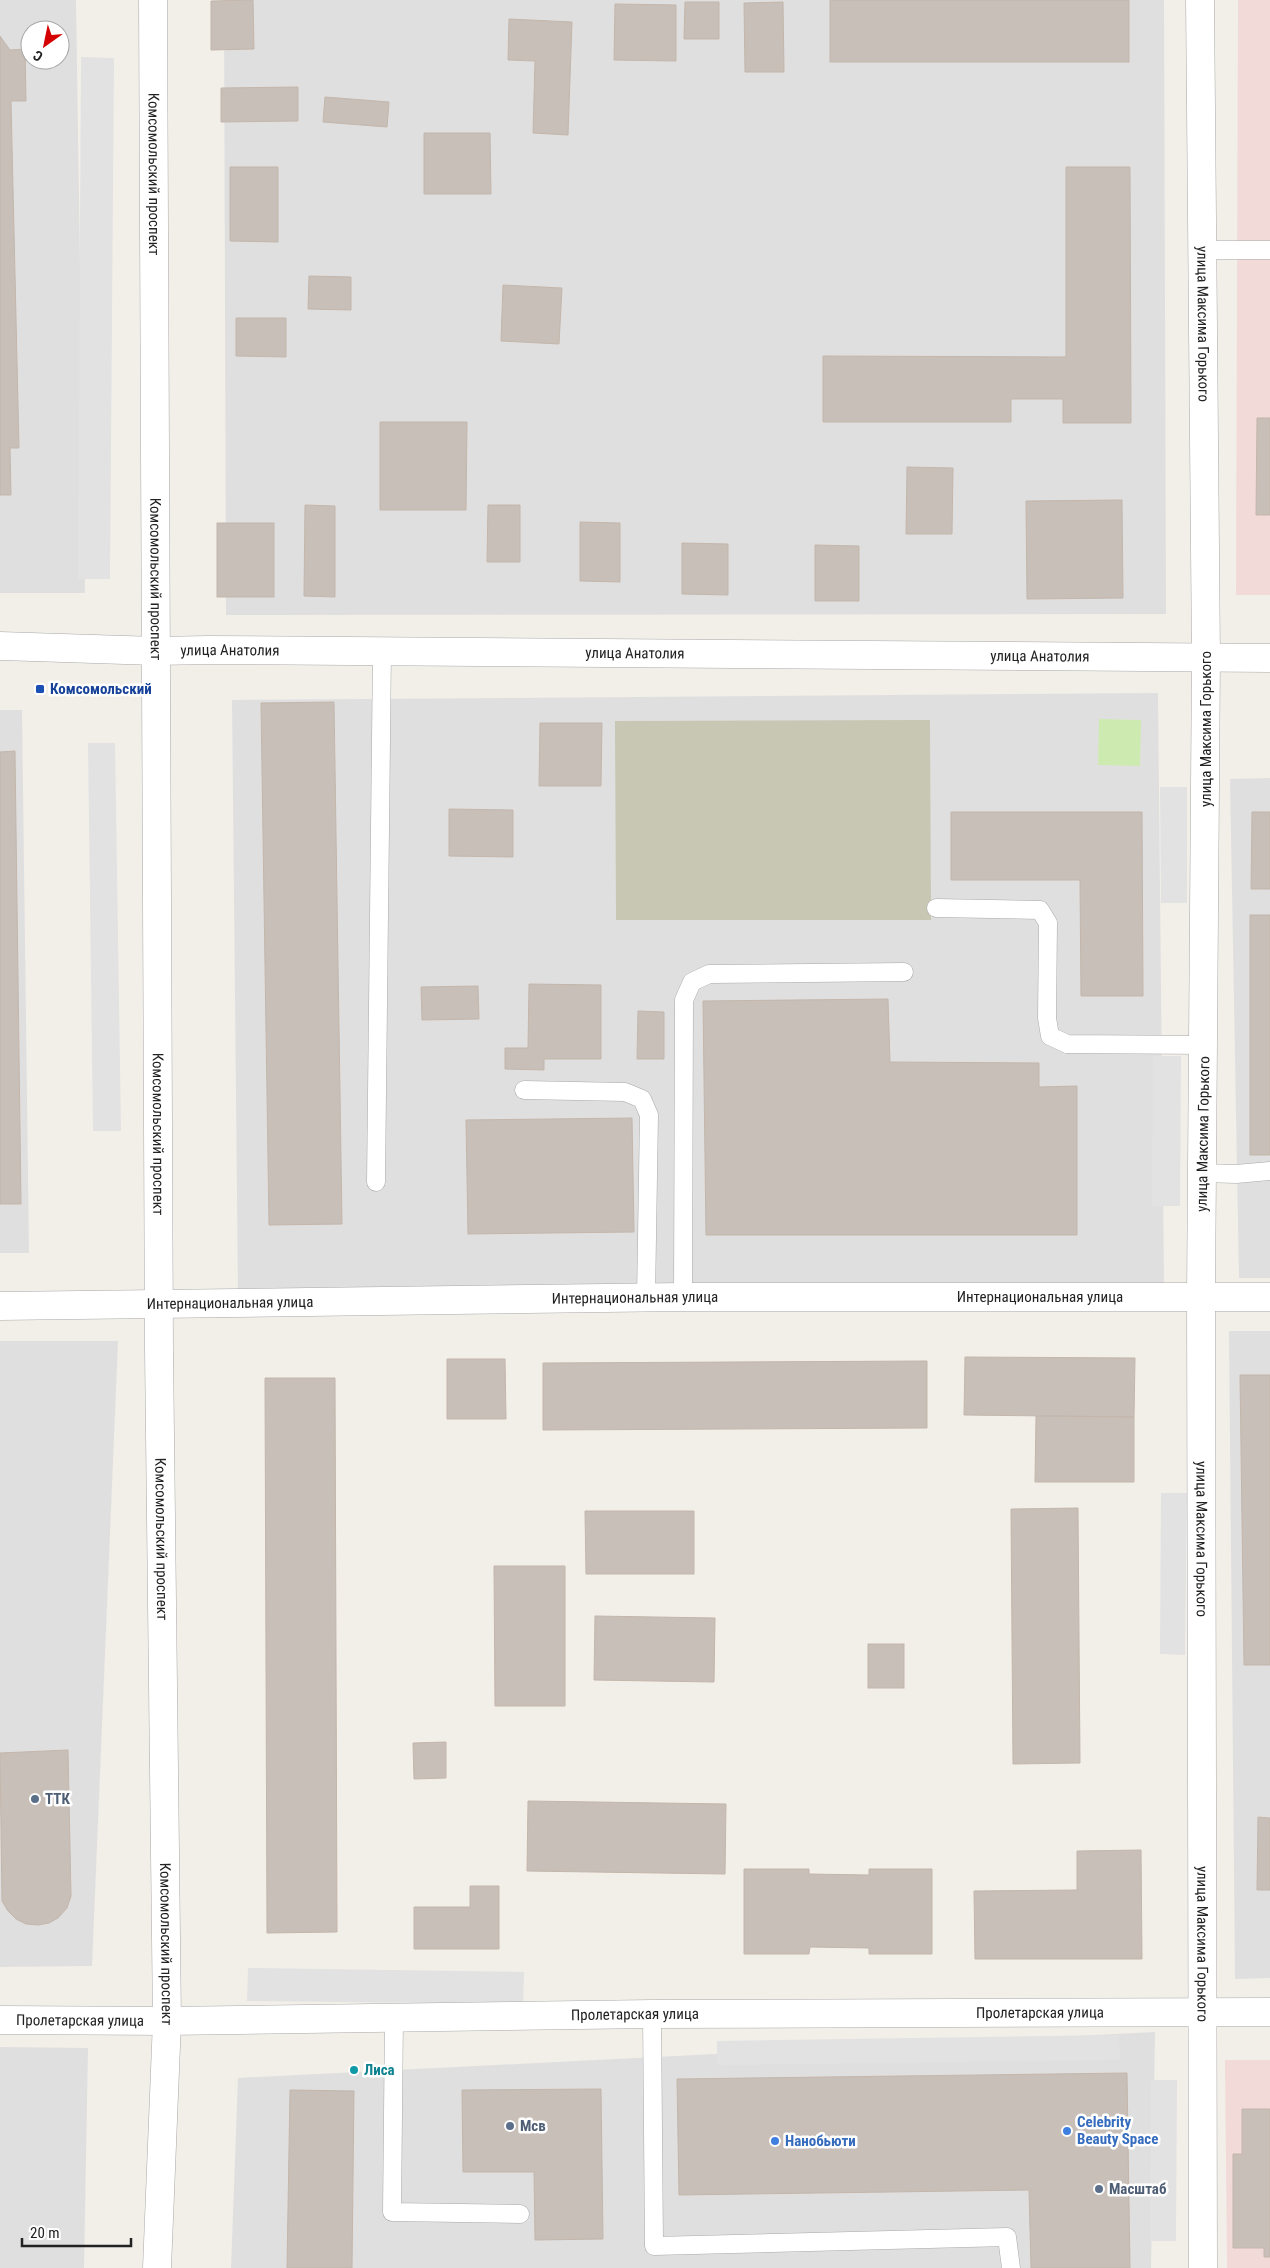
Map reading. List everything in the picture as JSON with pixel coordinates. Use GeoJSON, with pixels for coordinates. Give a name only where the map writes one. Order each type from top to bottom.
{"type":"FeatureCollection","features":[{"type":"Feature","properties":{"kind":"street","name":"Комсомольский проспект"},"geometry":{"type":"LineString","coordinates":[[153,0],[160,1303],[167,2021],[156,2268]]}},
{"type":"Feature","properties":{"kind":"street","name":"улица Максима Горького"},"geometry":{"type":"LineString","coordinates":[[1200,0],[1206,658],[1201,1296],[1203,2268]]}},
{"type":"Feature","properties":{"kind":"street","name":"улица Анатолия"},"geometry":{"type":"LineString","coordinates":[[0,646],[156,651],[1270,658]]}},
{"type":"Feature","properties":{"kind":"street","name":"Интернациональная улица"},"geometry":{"type":"LineString","coordinates":[[0,1306],[683,1297],[1270,1297]]}},
{"type":"Feature","properties":{"kind":"street","name":"Пролетарская улица"},"geometry":{"type":"LineString","coordinates":[[0,2020],[167,2021],[652,2014],[1270,2012]]}},
{"type":"Feature","properties":{"kind":"lane"},"geometry":{"type":"LineString","coordinates":[[1202,250],[1270,250]]}},
{"type":"Feature","properties":{"kind":"lane"},"geometry":{"type":"LineString","coordinates":[[376,1182],[382,651]]}},
{"type":"Feature","properties":{"kind":"lane"},"geometry":{"type":"LineString","coordinates":[[936,908],[1040,910],[1048,923],[1047,1018],[1050,1036],[1067,1044],[1204,1045]]}},
{"type":"Feature","properties":{"kind":"lane"},"geometry":{"type":"LineString","coordinates":[[683,1297],[684,1000],[692,982],[709,974],[904,972]]}},
{"type":"Feature","properties":{"kind":"lane"},"geometry":{"type":"LineString","coordinates":[[524,1090],[625,1092],[642,1099],[649,1116],[646,1298]]}},
{"type":"Feature","properties":{"kind":"lane"},"geometry":{"type":"LineString","coordinates":[[1202,1173],[1236,1174],[1270,1171]]}},
{"type":"Feature","properties":{"kind":"lane"},"geometry":{"type":"LineString","coordinates":[[652,2014],[654,2246],[1007,2237],[1011,2268]]}},
{"type":"Feature","properties":{"kind":"lane"},"geometry":{"type":"LineString","coordinates":[[394,2017],[392,2212],[520,2214]]}},
{"type":"Feature","properties":{"kind":"shaded area"},"geometry":{"type":"Polygon","coordinates":[[[0,0],[76,0],[85,593],[0,593],[0,0]]]}},
{"type":"Feature","properties":{"kind":"shaded area"},"geometry":{"type":"Polygon","coordinates":[[[224,0],[1164,0],[1166,614],[226,615],[224,0]]]}},
{"type":"Feature","properties":{"kind":"shaded area"},"geometry":{"type":"Polygon","coordinates":[[[1238,0],[1270,0],[1270,595],[1236,595],[1238,0]]]}},
{"type":"Feature","properties":{"kind":"shaded area"},"geometry":{"type":"Polygon","coordinates":[[[81,57],[114,58],[110,579],[78,579],[81,57]]]}},
{"type":"Feature","properties":{"kind":"shaded area"},"geometry":{"type":"Polygon","coordinates":[[[1158,693],[1164,1284],[238,1292],[232,700],[1158,693]]]}},
{"type":"Feature","properties":{"kind":"shaded area"},"geometry":{"type":"Polygon","coordinates":[[[0,710],[22,710],[29,1253],[0,1253],[0,710]]]}},
{"type":"Feature","properties":{"kind":"shaded area"},"geometry":{"type":"Polygon","coordinates":[[[930,720],[931,920],[616,920],[615,721],[930,720]]]}},
{"type":"Feature","properties":{"kind":"shaded area"},"geometry":{"type":"Polygon","coordinates":[[[88,743],[115,743],[121,1131],[93,1131],[88,743]]]}},
{"type":"Feature","properties":{"kind":"shaded area"},"geometry":{"type":"Polygon","coordinates":[[[1270,778],[1270,1278],[1239,1278],[1230,779],[1270,778]]]}},
{"type":"Feature","properties":{"kind":"shaded area"},"geometry":{"type":"Polygon","coordinates":[[[1160,787],[1187,787],[1187,903],[1161,903],[1160,787]]]}},
{"type":"Feature","properties":{"kind":"shaded area"},"geometry":{"type":"Polygon","coordinates":[[[1153,1056],[1181,1056],[1180,1206],[1152,1206],[1153,1056]]]}},
{"type":"Feature","properties":{"kind":"shaded area"},"geometry":{"type":"Polygon","coordinates":[[[1229,1331],[1270,1331],[1270,1978],[1235,1979],[1229,1331]]]}},
{"type":"Feature","properties":{"kind":"shaded area"},"geometry":{"type":"Polygon","coordinates":[[[0,1341],[118,1341],[92,1966],[0,1967],[0,1341]]]}},
{"type":"Feature","properties":{"kind":"shaded area"},"geometry":{"type":"Polygon","coordinates":[[[1161,1493],[1187,1493],[1185,1655],[1160,1654],[1161,1493]]]}},
{"type":"Feature","properties":{"kind":"shaded area"},"geometry":{"type":"Polygon","coordinates":[[[248,1968],[524,1972],[523,2004],[247,2001],[248,1968]]]}},
{"type":"Feature","properties":{"kind":"shaded area"},"geometry":{"type":"Polygon","coordinates":[[[1155,2032],[1151,2268],[231,2268],[238,2078],[1155,2032]]]}},
{"type":"Feature","properties":{"kind":"shaded area"},"geometry":{"type":"Polygon","coordinates":[[[1119,2035],[1120,2060],[717,2065],[717,2041],[1119,2035]]]}},
{"type":"Feature","properties":{"kind":"shaded area"},"geometry":{"type":"Polygon","coordinates":[[[0,2047],[88,2048],[84,2268],[0,2268],[0,2047]]]}},
{"type":"Feature","properties":{"kind":"shaded area"},"geometry":{"type":"Polygon","coordinates":[[[1225,2060],[1270,2060],[1270,2268],[1227,2268],[1225,2060]]]}},
{"type":"Feature","properties":{"kind":"shaded area"},"geometry":{"type":"Polygon","coordinates":[[[1151,2080],[1177,2080],[1176,2241],[1150,2241],[1151,2080]]]}},
{"type":"Feature","properties":{"kind":"green space"},"geometry":{"type":"Polygon","coordinates":[[[1099,719],[1141,720],[1140,766],[1098,765],[1099,719]]]}},
{"type":"Feature","properties":{"kind":"building"},"geometry":{"type":"Polygon","coordinates":[[[253,0],[254,49],[211,50],[211,1],[253,0]]]}},
{"type":"Feature","properties":{"kind":"building"},"geometry":{"type":"Polygon","coordinates":[[[830,0],[1129,0],[1129,62],[830,62],[830,0]]]}},
{"type":"Feature","properties":{"kind":"building"},"geometry":{"type":"Polygon","coordinates":[[[685,2],[719,2],[719,39],[684,39],[685,2]]]}},
{"type":"Feature","properties":{"kind":"building"},"geometry":{"type":"Polygon","coordinates":[[[783,2],[784,72],[745,72],[744,3],[783,2]]]}},
{"type":"Feature","properties":{"kind":"building"},"geometry":{"type":"Polygon","coordinates":[[[615,4],[676,5],[676,61],[614,60],[615,4]]]}},
{"type":"Feature","properties":{"kind":"building"},"geometry":{"type":"Polygon","coordinates":[[[509,19],[572,22],[568,135],[533,133],[535,61],[508,60],[509,19]]]}},
{"type":"Feature","properties":{"kind":"building"},"geometry":{"type":"Polygon","coordinates":[[[0,36],[10,50],[20,49],[20,70],[25,70],[26,101],[11,101],[19,448],[10,448],[11,495],[0,495],[0,36]]]}},
{"type":"Feature","properties":{"kind":"building"},"geometry":{"type":"Polygon","coordinates":[[[298,87],[298,121],[221,122],[221,88],[298,87]]]}},
{"type":"Feature","properties":{"kind":"building"},"geometry":{"type":"Polygon","coordinates":[[[325,97],[389,102],[387,127],[323,122],[325,97]]]}},
{"type":"Feature","properties":{"kind":"building"},"geometry":{"type":"Polygon","coordinates":[[[424,133],[490,133],[491,194],[424,194],[424,133]]]}},
{"type":"Feature","properties":{"kind":"building"},"geometry":{"type":"Polygon","coordinates":[[[230,167],[278,167],[278,242],[230,241],[230,167]]]}},
{"type":"Feature","properties":{"kind":"building"},"geometry":{"type":"Polygon","coordinates":[[[1066,167],[1130,167],[1131,423],[1063,423],[1063,399],[1011,399],[1011,422],[823,422],[823,356],[1066,357],[1066,167]]]}},
{"type":"Feature","properties":{"kind":"building"},"geometry":{"type":"Polygon","coordinates":[[[309,276],[351,277],[351,310],[308,309],[309,276]]]}},
{"type":"Feature","properties":{"kind":"building"},"geometry":{"type":"Polygon","coordinates":[[[503,285],[562,288],[559,344],[501,341],[503,285]]]}},
{"type":"Feature","properties":{"kind":"building"},"geometry":{"type":"Polygon","coordinates":[[[236,318],[286,318],[286,357],[236,356],[236,318]]]}},
{"type":"Feature","properties":{"kind":"building"},"geometry":{"type":"Polygon","coordinates":[[[1257,418],[1270,418],[1270,515],[1256,515],[1257,418]]]}},
{"type":"Feature","properties":{"kind":"building"},"geometry":{"type":"Polygon","coordinates":[[[380,422],[467,422],[466,510],[380,510],[380,422]]]}},
{"type":"Feature","properties":{"kind":"building"},"geometry":{"type":"Polygon","coordinates":[[[907,467],[953,468],[952,534],[906,534],[907,467]]]}},
{"type":"Feature","properties":{"kind":"building"},"geometry":{"type":"Polygon","coordinates":[[[1122,500],[1123,598],[1027,599],[1026,501],[1122,500]]]}},
{"type":"Feature","properties":{"kind":"building"},"geometry":{"type":"Polygon","coordinates":[[[305,505],[335,506],[335,597],[304,596],[305,505]]]}},
{"type":"Feature","properties":{"kind":"building"},"geometry":{"type":"Polygon","coordinates":[[[488,505],[520,505],[520,562],[487,562],[488,505]]]}},
{"type":"Feature","properties":{"kind":"building"},"geometry":{"type":"Polygon","coordinates":[[[580,522],[620,523],[620,582],[580,581],[580,522]]]}},
{"type":"Feature","properties":{"kind":"building"},"geometry":{"type":"Polygon","coordinates":[[[217,523],[274,523],[274,597],[217,597],[217,523]]]}},
{"type":"Feature","properties":{"kind":"building"},"geometry":{"type":"Polygon","coordinates":[[[682,543],[728,544],[728,595],[682,594],[682,543]]]}},
{"type":"Feature","properties":{"kind":"building"},"geometry":{"type":"Polygon","coordinates":[[[815,545],[859,546],[859,601],[815,601],[815,545]]]}},
{"type":"Feature","properties":{"kind":"building"},"geometry":{"type":"Polygon","coordinates":[[[334,702],[342,1224],[269,1225],[261,703],[334,702]]]}},
{"type":"Feature","properties":{"kind":"building"},"geometry":{"type":"Polygon","coordinates":[[[540,723],[602,723],[601,786],[539,786],[540,723]]]}},
{"type":"Feature","properties":{"kind":"building"},"geometry":{"type":"Polygon","coordinates":[[[15,751],[21,1204],[0,1204],[0,752],[15,751]]]}},
{"type":"Feature","properties":{"kind":"building"},"geometry":{"type":"Polygon","coordinates":[[[449,809],[513,810],[513,857],[449,856],[449,809]]]}},
{"type":"Feature","properties":{"kind":"building"},"geometry":{"type":"Polygon","coordinates":[[[951,812],[1142,812],[1143,996],[1081,996],[1080,880],[951,880],[951,812]]]}},
{"type":"Feature","properties":{"kind":"building"},"geometry":{"type":"Polygon","coordinates":[[[1252,812],[1270,812],[1270,889],[1251,889],[1252,812]]]}},
{"type":"Feature","properties":{"kind":"building"},"geometry":{"type":"Polygon","coordinates":[[[1250,915],[1270,915],[1270,1155],[1250,1155],[1250,915]]]}},
{"type":"Feature","properties":{"kind":"building"},"geometry":{"type":"Polygon","coordinates":[[[529,984],[601,985],[601,1059],[544,1059],[544,1070],[505,1069],[505,1048],[528,1048],[529,984]]]}},
{"type":"Feature","properties":{"kind":"building"},"geometry":{"type":"Polygon","coordinates":[[[478,986],[479,1019],[422,1020],[421,987],[478,986]]]}},
{"type":"Feature","properties":{"kind":"building"},"geometry":{"type":"Polygon","coordinates":[[[888,999],[890,1062],[1039,1063],[1039,1087],[1077,1086],[1077,1235],[706,1235],[703,1001],[888,999]]]}},
{"type":"Feature","properties":{"kind":"building"},"geometry":{"type":"Polygon","coordinates":[[[638,1011],[664,1012],[664,1059],[637,1059],[638,1011]]]}},
{"type":"Feature","properties":{"kind":"building"},"geometry":{"type":"Polygon","coordinates":[[[632,1118],[634,1232],[468,1234],[466,1120],[632,1118]]]}},
{"type":"Feature","properties":{"kind":"building"},"geometry":{"type":"Polygon","coordinates":[[[965,1357],[1135,1358],[1134,1417],[964,1415],[965,1357]]]}},
{"type":"Feature","properties":{"kind":"building"},"geometry":{"type":"Polygon","coordinates":[[[447,1359],[505,1359],[506,1419],[447,1419],[447,1359]]]}},
{"type":"Feature","properties":{"kind":"building"},"geometry":{"type":"Polygon","coordinates":[[[927,1361],[927,1428],[543,1430],[543,1363],[927,1361]]]}},
{"type":"Feature","properties":{"kind":"building"},"geometry":{"type":"Polygon","coordinates":[[[1240,1375],[1270,1375],[1270,1665],[1244,1665],[1240,1375]]]}},
{"type":"Feature","properties":{"kind":"building"},"geometry":{"type":"Polygon","coordinates":[[[265,1378],[335,1378],[337,1932],[267,1933],[265,1378]]]}},
{"type":"Feature","properties":{"kind":"building"},"geometry":{"type":"Polygon","coordinates":[[[1036,1416],[1134,1417],[1134,1482],[1035,1482],[1036,1416]]]}},
{"type":"Feature","properties":{"kind":"building"},"geometry":{"type":"Polygon","coordinates":[[[1078,1508],[1080,1763],[1013,1764],[1011,1509],[1078,1508]]]}},
{"type":"Feature","properties":{"kind":"building"},"geometry":{"type":"Polygon","coordinates":[[[585,1511],[694,1511],[694,1574],[586,1574],[585,1511]]]}},
{"type":"Feature","properties":{"kind":"building"},"geometry":{"type":"Polygon","coordinates":[[[494,1566],[565,1566],[565,1706],[495,1706],[494,1566]]]}},
{"type":"Feature","properties":{"kind":"building"},"geometry":{"type":"Polygon","coordinates":[[[595,1616],[715,1618],[714,1682],[594,1680],[595,1616]]]}},
{"type":"Feature","properties":{"kind":"building"},"geometry":{"type":"Polygon","coordinates":[[[868,1644],[904,1644],[904,1688],[868,1688],[868,1644]]]}},
{"type":"Feature","properties":{"kind":"building"},"geometry":{"type":"Polygon","coordinates":[[[446,1742],[446,1778],[414,1779],[413,1743],[446,1742]]]}},
{"type":"Feature","properties":{"kind":"building","name":"ТТК"},"geometry":{"type":"Polygon","coordinates":[[[68,1750],[71,1896],[67,1908],[58,1918],[49,1923],[38,1925],[26,1924],[16,1919],[2,1901],[0,1753],[68,1750]]]}},
{"type":"Feature","properties":{"kind":"building"},"geometry":{"type":"Polygon","coordinates":[[[528,1801],[726,1804],[725,1874],[527,1871],[528,1801]]]}},
{"type":"Feature","properties":{"kind":"building"},"geometry":{"type":"Polygon","coordinates":[[[1258,1817],[1270,1818],[1270,1890],[1257,1890],[1258,1817]]]}},
{"type":"Feature","properties":{"kind":"building"},"geometry":{"type":"Polygon","coordinates":[[[1141,1850],[1142,1959],[975,1959],[974,1891],[1077,1890],[1077,1851],[1141,1850]]]}},
{"type":"Feature","properties":{"kind":"building"},"geometry":{"type":"Polygon","coordinates":[[[744,1869],[809,1869],[809,1874],[869,1875],[869,1869],[932,1869],[932,1954],[869,1954],[869,1948],[810,1947],[809,1954],[744,1954],[744,1869]]]}},
{"type":"Feature","properties":{"kind":"building"},"geometry":{"type":"Polygon","coordinates":[[[470,1886],[499,1886],[499,1949],[414,1949],[414,1907],[470,1907],[470,1886]]]}},
{"type":"Feature","properties":{"kind":"building"},"geometry":{"type":"Polygon","coordinates":[[[1127,2073],[1130,2268],[1031,2268],[1029,2190],[679,2195],[677,2079],[1127,2073]]]}},
{"type":"Feature","properties":{"kind":"building"},"geometry":{"type":"Polygon","coordinates":[[[601,2089],[603,2239],[535,2240],[534,2172],[463,2172],[462,2090],[601,2089]]]}},
{"type":"Feature","properties":{"kind":"building"},"geometry":{"type":"Polygon","coordinates":[[[290,2090],[354,2091],[352,2268],[287,2268],[290,2090]]]}},
{"type":"Feature","properties":{"kind":"building"},"geometry":{"type":"Polygon","coordinates":[[[1242,2109],[1270,2109],[1270,2257],[1264,2257],[1264,2248],[1233,2248],[1233,2154],[1242,2154],[1242,2109]]]}},
{"type":"Feature","properties":{"kind":"place","name":"Комсомольский"},"geometry":{"type":"Point","coordinates":[40,689]}},
{"type":"Feature","properties":{"kind":"place","name":"ТТК"},"geometry":{"type":"Point","coordinates":[35,1799]}},
{"type":"Feature","properties":{"kind":"place","name":"Лиса"},"geometry":{"type":"Point","coordinates":[354,2070]}},
{"type":"Feature","properties":{"kind":"place","name":"Мсв"},"geometry":{"type":"Point","coordinates":[510,2126]}},
{"type":"Feature","properties":{"kind":"place","name":"Celebrity Beauty Space"},"geometry":{"type":"Point","coordinates":[1067,2131]}},
{"type":"Feature","properties":{"kind":"place","name":"Нанобьюти"},"geometry":{"type":"Point","coordinates":[775,2141]}},
{"type":"Feature","properties":{"kind":"place","name":"Масштаб"},"geometry":{"type":"Point","coordinates":[1099,2189]}}]}
